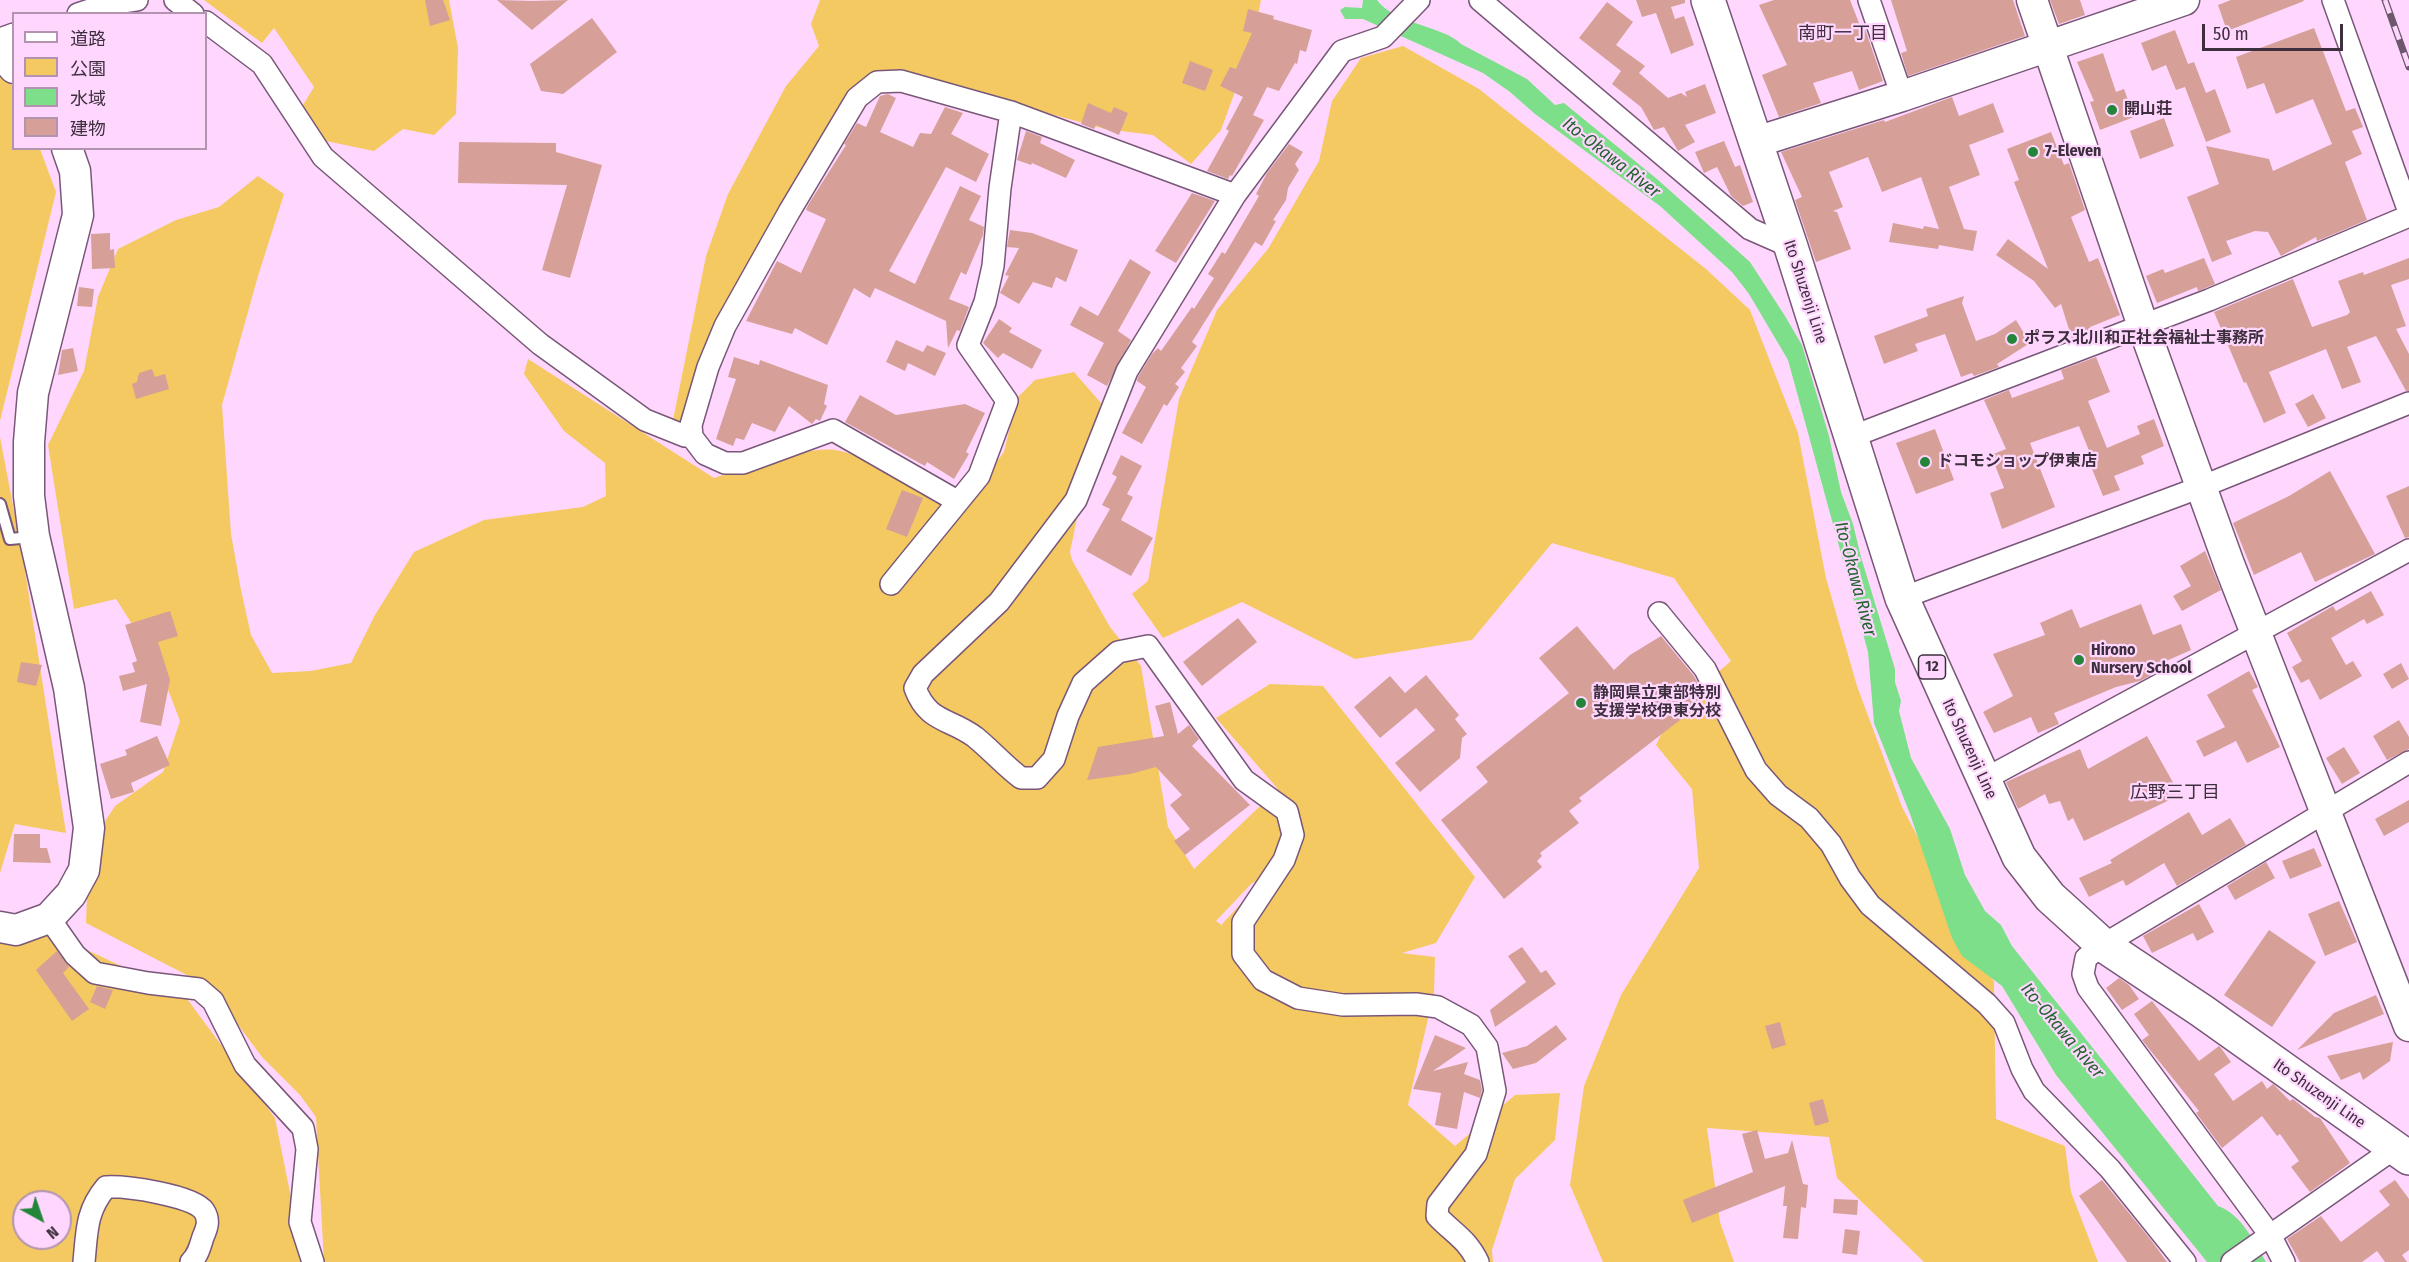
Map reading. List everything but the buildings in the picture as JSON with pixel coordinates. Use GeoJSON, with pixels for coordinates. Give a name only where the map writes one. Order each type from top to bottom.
{"type":"FeatureCollection","features":[{"type":"Feature","properties":{"kind":"main road","name":"Ito Shuzenji Line"},"geometry":{"type":"LineString","coordinates":[[1708,0],[1791,247],[1902,598],[2019,857],[2050,897],[2103,945],[2202,1011],[2402,1153]]}},
{"type":"Feature","properties":{"kind":"street"},"geometry":{"type":"LineString","coordinates":[[84,12],[105,5],[137,0]]}},
{"type":"Feature","properties":{"kind":"street"},"geometry":{"type":"LineString","coordinates":[[175,0],[190,12]]}},
{"type":"Feature","properties":{"kind":"street"},"geometry":{"type":"LineString","coordinates":[[1419,0],[1383,36],[1342,51],[1235,195],[1127,371],[1076,500],[999,602],[923,674],[915,688],[921,703],[938,719],[973,736],[1021,778],[1037,778],[1054,759],[1068,716],[1083,683],[1118,652],[1148,646],[1244,780],[1287,811],[1293,835],[1284,860],[1243,922],[1243,954],[1263,980],[1298,998],[1343,1005],[1416,1004],[1438,1007],[1471,1025],[1487,1047],[1495,1091],[1476,1154],[1438,1204],[1437,1216],[1450,1230],[1466,1240],[1478,1262]]}},
{"type":"Feature","properties":{"kind":"street"},"geometry":{"type":"LineString","coordinates":[[1480,0],[1750,229],[1791,247]]}},
{"type":"Feature","properties":{"kind":"street"},"geometry":{"type":"LineString","coordinates":[[1869,0],[1902,96]]}},
{"type":"Feature","properties":{"kind":"street"},"geometry":{"type":"LineString","coordinates":[[2032,0],[2201,488],[2409,1026]]}},
{"type":"Feature","properties":{"kind":"street"},"geometry":{"type":"LineString","coordinates":[[1756,142],[1902,96],[2184,0]]}},
{"type":"Feature","properties":{"kind":"street"},"geometry":{"type":"LineString","coordinates":[[1851,437],[2143,326],[2409,214],[2333,0]]}},
{"type":"Feature","properties":{"kind":"street"},"geometry":{"type":"LineString","coordinates":[[207,23],[262,64],[323,157],[332,165],[540,344],[645,420],[685,436]]}},
{"type":"Feature","properties":{"kind":"street"},"geometry":{"type":"LineString","coordinates":[[0,52],[12,66]]}},
{"type":"Feature","properties":{"kind":"street"},"geometry":{"type":"LineString","coordinates":[[957,501],[833,430],[743,463],[725,463],[705,454],[692,437],[691,425],[708,367],[725,326],[789,212],[858,98],[877,82],[901,81],[1011,112],[1235,195]]}},
{"type":"Feature","properties":{"kind":"street"},"geometry":{"type":"LineString","coordinates":[[891,585],[957,501],[979,477],[1007,401],[968,345],[986,302],[993,266],[1000,188],[1011,112]]}},
{"type":"Feature","properties":{"kind":"street"},"geometry":{"type":"LineString","coordinates":[[0,927],[16,930],[49,918],[71,894],[84,870],[89,828],[69,688],[15,538],[29,496],[28,442],[33,393],[78,215],[75,171],[68,150]]}},
{"type":"Feature","properties":{"kind":"street"},"geometry":{"type":"LineString","coordinates":[[1902,598],[2201,488],[2409,403]]}},
{"type":"Feature","properties":{"kind":"street"},"geometry":{"type":"LineString","coordinates":[[1983,780],[2256,630],[2409,550]]}},
{"type":"Feature","properties":{"kind":"street"},"geometry":{"type":"LineString","coordinates":[[1659,613],[1705,669],[1724,701],[1737,736],[1756,770],[1778,795],[1809,818],[1831,844],[1850,878],[1870,905],[1987,1004],[1998,1017],[2015,1046],[2022,1069],[2034,1090],[2110,1169],[2185,1262]]}},
{"type":"Feature","properties":{"kind":"street"},"geometry":{"type":"LineString","coordinates":[[2284,1262],[2088,988],[2083,974],[2086,958],[2103,945],[2409,762]]}},
{"type":"Feature","properties":{"kind":"street"},"geometry":{"type":"LineString","coordinates":[[49,918],[75,955],[95,973],[148,983],[199,989],[213,1001],[245,1065],[303,1128],[307,1149],[300,1222],[313,1262]]}},
{"type":"Feature","properties":{"kind":"street"},"geometry":{"type":"LineString","coordinates":[[2232,1262],[2266,1237],[2402,1153]]}},
{"type":"Feature","properties":{"kind":"street"},"geometry":{"type":"LineString","coordinates":[[84,1262],[88,1220],[94,1202],[106,1187],[124,1186],[192,1201],[204,1210],[208,1225],[196,1256],[191,1262]]}},
{"type":"Feature","properties":{"kind":"lane"},"geometry":{"type":"LineString","coordinates":[[0,504],[15,538]]}},
{"type":"Feature","properties":{"kind":"green space"},"geometry":{"type":"Polygon","coordinates":[[[204,0],[449,0],[458,48],[456,114],[434,135],[403,129],[374,151],[326,141],[303,105],[314,87],[274,28],[262,43],[204,0]]]}},
{"type":"Feature","properties":{"kind":"green space"},"geometry":{"type":"Polygon","coordinates":[[[820,0],[1261,0],[1252,45],[1221,130],[1191,164],[1153,135],[1105,129],[902,73],[851,92],[685,424],[672,425],[706,256],[728,194],[786,86],[819,46],[811,24],[820,0]]]}},
{"type":"Feature","properties":{"kind":"green space"},"geometry":{"type":"Polygon","coordinates":[[[1403,46],[1479,89],[1706,269],[1750,310],[1798,433],[1826,578],[1857,686],[1902,807],[1994,982],[1996,1119],[2065,1146],[2071,1192],[2098,1262],[1924,1262],[1837,1178],[1829,1137],[1707,1128],[1720,1222],[1734,1262],[1603,1262],[1570,1185],[1584,1086],[1621,995],[1699,868],[1692,789],[1656,745],[1673,711],[1731,661],[1674,578],[1552,543],[1472,640],[1355,659],[1242,602],[1163,638],[1132,594],[1148,581],[1179,399],[1217,310],[1268,249],[1319,161],[1332,101],[1361,58],[1403,46]]]}},
{"type":"Feature","properties":{"kind":"green space"},"geometry":{"type":"Polygon","coordinates":[[[0,77],[12,85],[12,150],[40,150],[56,192],[0,421],[0,77]]]}},
{"type":"Feature","properties":{"kind":"green space"},"geometry":{"type":"Polygon","coordinates":[[[258,176],[284,194],[258,276],[222,405],[231,534],[241,590],[251,635],[272,673],[311,671],[351,663],[375,615],[414,552],[484,520],[583,507],[606,496],[605,463],[564,431],[524,374],[528,359],[714,478],[808,451],[835,450],[859,457],[936,503],[975,490],[1004,452],[1017,398],[1035,380],[1074,372],[1101,403],[1070,552],[1072,560],[1110,627],[1141,666],[1168,827],[1194,869],[1278,789],[1216,718],[1270,684],[1323,686],[1475,877],[1436,943],[1402,953],[1435,957],[1434,993],[1408,1105],[1455,1146],[1515,1095],[1560,1093],[1555,1140],[1515,1179],[1492,1250],[1493,1262],[324,1262],[316,1117],[300,1095],[262,1057],[210,987],[86,923],[89,846],[115,806],[163,772],[180,721],[159,666],[116,599],[74,609],[48,445],[84,371],[98,297],[118,249],[176,220],[219,207],[258,176]],[[1291,872],[1252,883],[1216,921],[1223,926],[1222,924],[1253,891],[1291,872]]]}},
{"type":"Feature","properties":{"kind":"green space"},"geometry":{"type":"Polygon","coordinates":[[[0,437],[23,558],[66,833],[15,824],[0,873],[0,437]]]}},
{"type":"Feature","properties":{"kind":"green space"},"geometry":{"type":"Polygon","coordinates":[[[0,925],[38,927],[185,996],[275,1118],[304,1262],[0,1262],[0,925]]]}},
{"type":"Feature","properties":{"kind":"water","name":"Ito-Okawa River"},"geometry":{"type":"Polygon","coordinates":[[[1363,0],[1377,0],[1385,8],[1407,20],[1453,38],[1527,79],[1555,105],[1564,103],[1657,179],[1750,262],[1802,345],[1829,436],[1841,492],[1853,524],[1895,669],[1895,682],[1901,701],[1899,711],[1911,758],[1950,829],[1965,875],[1985,911],[2001,925],[2012,946],[2218,1206],[2234,1215],[2240,1222],[2266,1262],[2207,1262],[2056,1075],[2002,986],[1962,956],[1952,938],[1910,814],[1874,723],[1868,652],[1788,360],[1749,294],[1732,272],[1660,206],[1483,73],[1363,19],[1345,19],[1340,10],[1345,7],[1362,8],[1363,0]]]}},
{"type":"Feature","properties":{"kind":"railway"},"geometry":{"type":"LineString","coordinates":[[2385,0],[2409,67]]}},
{"type":"Feature","properties":{"kind":"place","name":"開山荘"},"geometry":{"type":"Point","coordinates":[2112,110]}},
{"type":"Feature","properties":{"kind":"place","name":"7-Eleven"},"geometry":{"type":"Point","coordinates":[2033,152]}},
{"type":"Feature","properties":{"kind":"place","name":"ポラス北川和正社会福祉士事務所"},"geometry":{"type":"Point","coordinates":[2012,339]}},
{"type":"Feature","properties":{"kind":"place","name":"ドコモショップ伊東店"},"geometry":{"type":"Point","coordinates":[1925,462]}},
{"type":"Feature","properties":{"kind":"place","name":"Hirono Nursery School"},"geometry":{"type":"Point","coordinates":[2079,660]}},
{"type":"Feature","properties":{"kind":"place","name":"静岡県立東部特別 支援学校伊東分校"},"geometry":{"type":"Point","coordinates":[1581,703]}},
{"type":"Feature","properties":{"kind":"district","name":"南町一丁目"},"geometry":{"type":"Point","coordinates":[1843,34]}},
{"type":"Feature","properties":{"kind":"district","name":"広野三丁目"},"geometry":{"type":"Point","coordinates":[2175,793]}}]}
